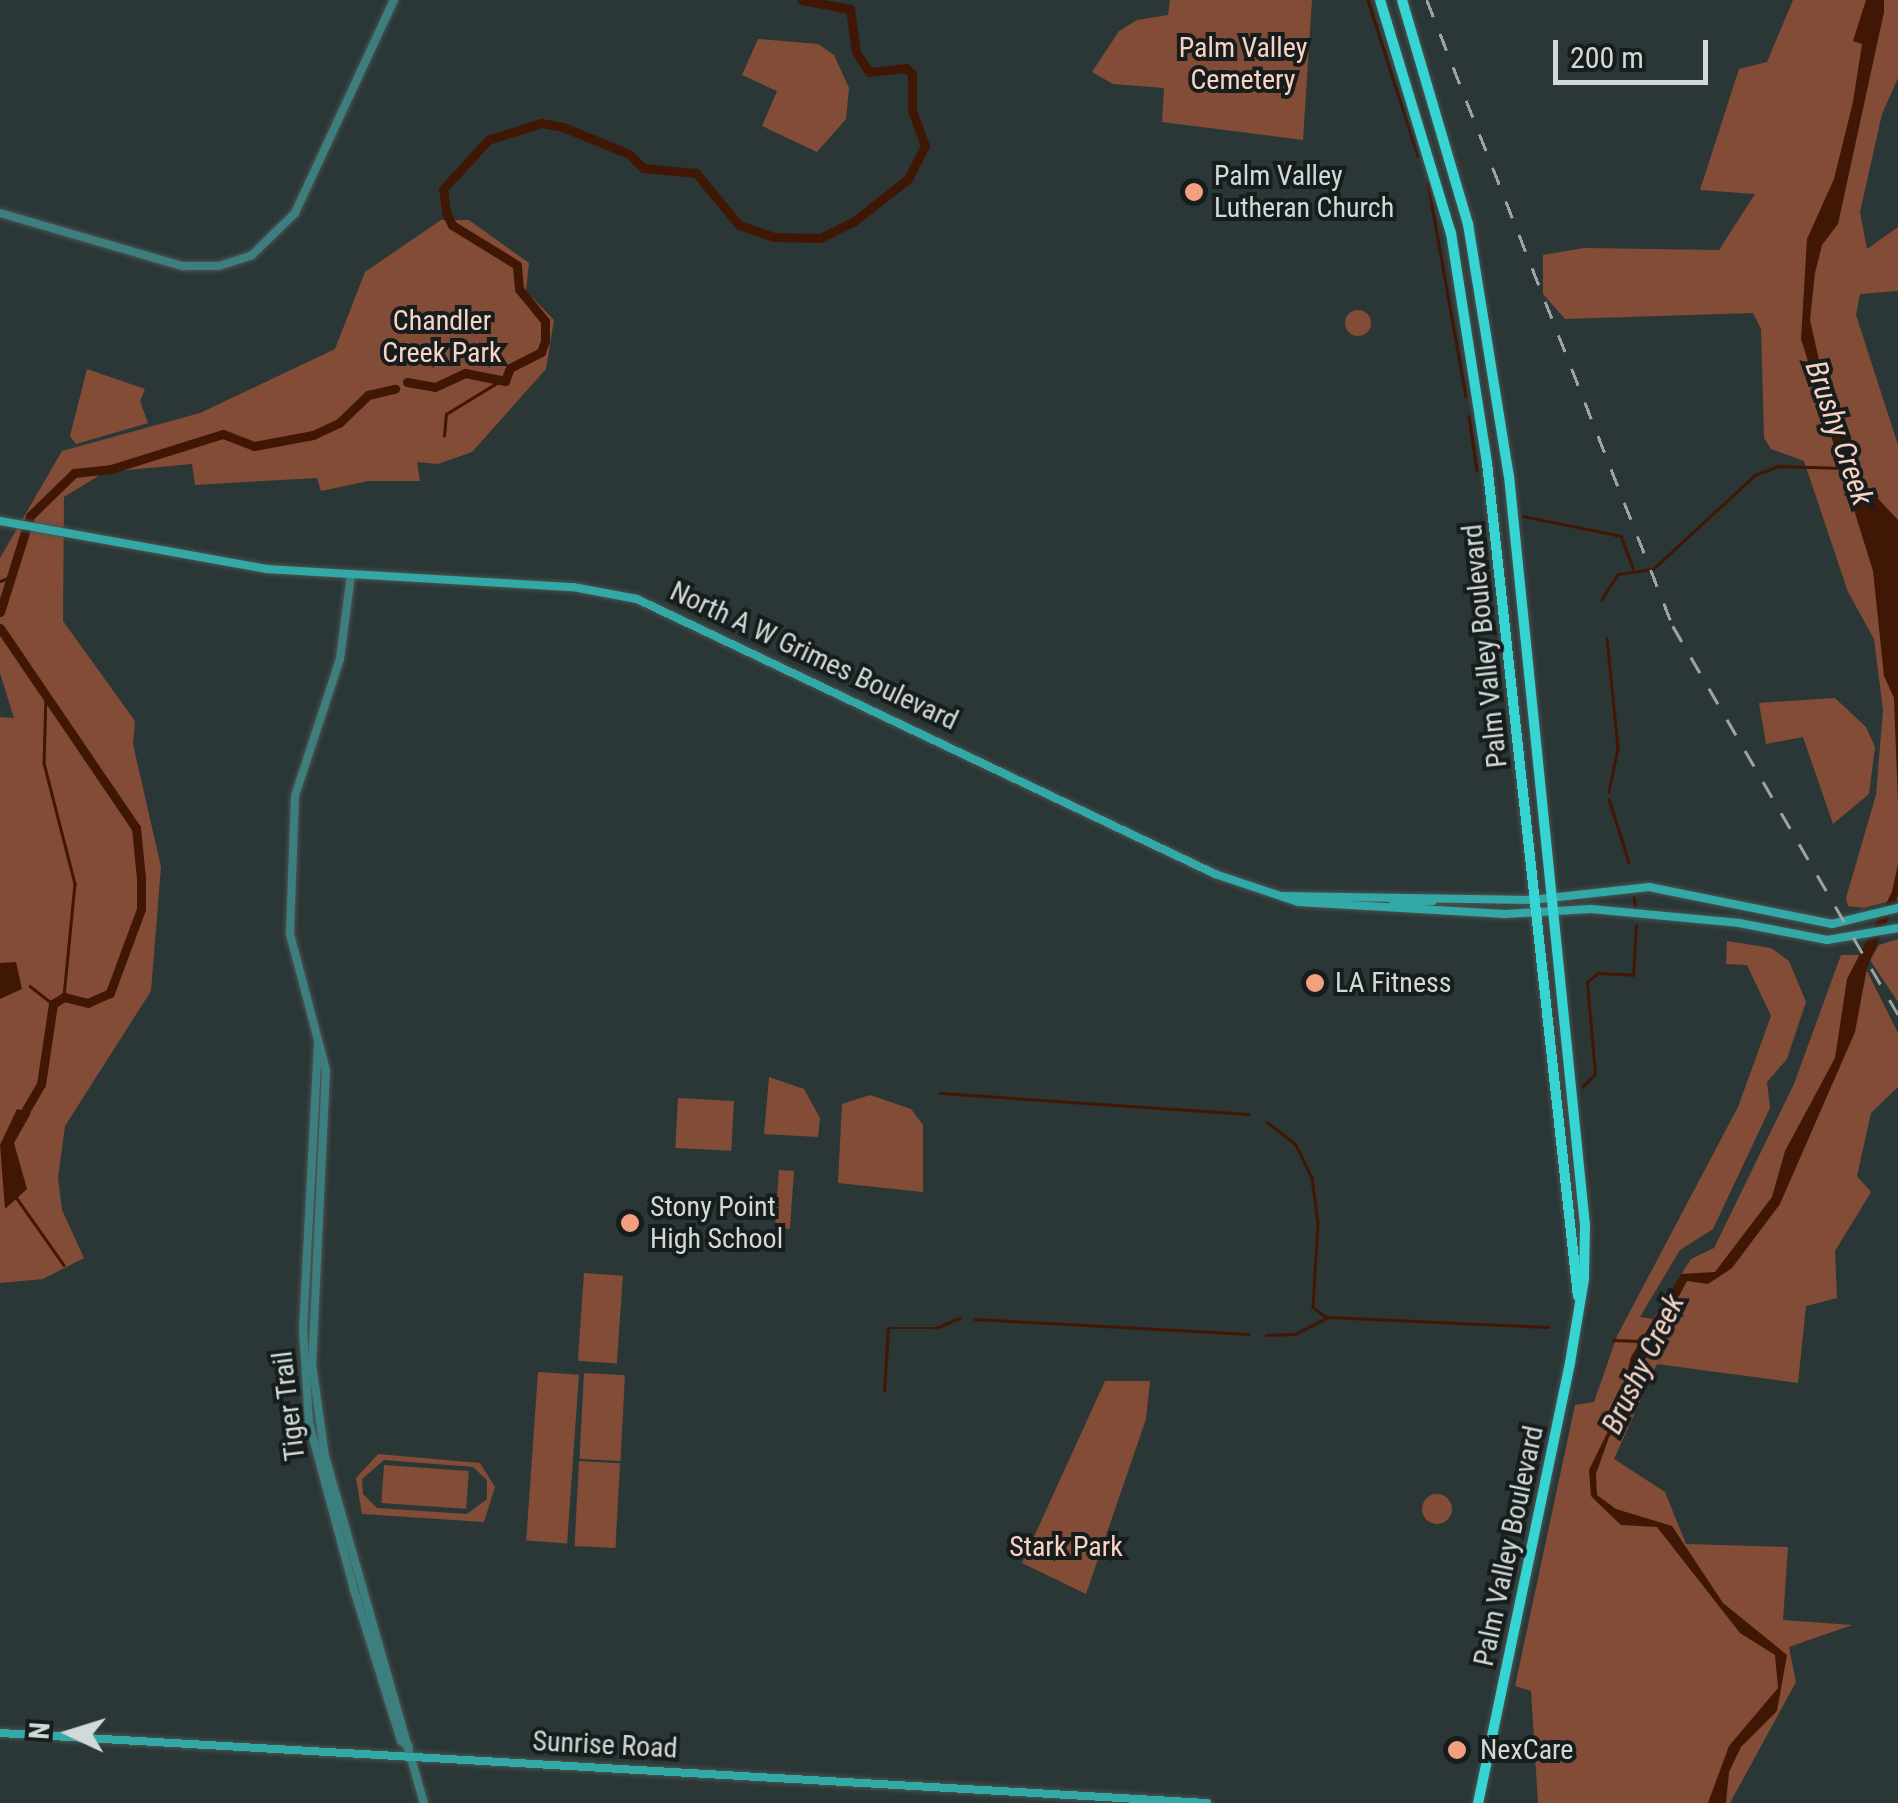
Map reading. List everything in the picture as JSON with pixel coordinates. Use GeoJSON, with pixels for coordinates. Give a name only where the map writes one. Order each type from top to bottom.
{"type":"FeatureCollection","features":[{"type":"Feature","properties":{"kind":"highway","name":"Palm Valley Boulevard"},"geometry":{"type":"LineString","coordinates":[[1380,0],[1451,233],[1506,613],[1532,913],[1578,1296]]}},
{"type":"Feature","properties":{"kind":"highway","name":"Palm Valley Boulevard"},"geometry":{"type":"LineString","coordinates":[[1402,0],[1468,224],[1526,606],[1585,1257],[1478,1803]]}},
{"type":"Feature","properties":{"kind":"highway"},"geometry":{"type":"LineString","coordinates":[[1502,587],[1513,603],[1526,606]]}},
{"type":"Feature","properties":{"kind":"highway"},"geometry":{"type":"LineString","coordinates":[[1506,613],[1528,633]]}},
{"type":"Feature","properties":{"kind":"highway"},"geometry":{"type":"LineString","coordinates":[[1552,1084],[1566,1142],[1578,1152]]}},
{"type":"Feature","properties":{"kind":"main road","name":"North A W Grimes Boulevard"},"geometry":{"type":"LineString","coordinates":[[4,522],[191,560],[352,575],[594,589],[667,609],[1215,874],[1280,896],[1369,908],[1554,912],[1740,923],[1828,940],[1898,928]]}},
{"type":"Feature","properties":{"kind":"main road","name":"North A W Grimes Boulevard"},"geometry":{"type":"LineString","coordinates":[[1280,896],[1531,900],[1649,887],[1794,920],[1840,923],[1898,908]]}},
{"type":"Feature","properties":{"kind":"main road"},"geometry":{"type":"LineString","coordinates":[[1369,908],[1435,899]]}},
{"type":"Feature","properties":{"kind":"main road","name":"Sunrise Road"},"geometry":{"type":"LineString","coordinates":[[0,1733],[410,1751],[1207,1803]]}},
{"type":"Feature","properties":{"kind":"street"},"geometry":{"type":"LineString","coordinates":[[0,213],[183,266],[219,266],[252,255],[290,222],[394,0]]}},
{"type":"Feature","properties":{"kind":"street","name":"Tiger Trail"},"geometry":{"type":"LineString","coordinates":[[352,575],[340,658],[294,796],[290,934],[326,1088],[312,1329],[315,1397],[325,1456],[424,1803]]}},
{"type":"Feature","properties":{"kind":"green space","name":"Palm Valley Cemetery"},"geometry":{"type":"Polygon","coordinates":[[[1170,0],[1312,0],[1303,140],[1162,122],[1164,88],[1113,84],[1092,72],[1119,31],[1137,20],[1168,15],[1170,0]]]}},
{"type":"Feature","properties":{"kind":"green space"},"geometry":{"type":"Polygon","coordinates":[[[1793,0],[1898,0],[1898,78],[1882,114],[1860,212],[1867,249],[1898,227],[1898,291],[1860,294],[1856,315],[1898,445],[1898,899],[1864,908],[1848,906],[1846,898],[1876,795],[1883,710],[1874,639],[1848,592],[1804,461],[1771,449],[1764,438],[1761,329],[1753,313],[1565,319],[1543,294],[1543,255],[1584,248],[1719,250],[1755,194],[1700,190],[1739,69],[1767,62],[1793,0]]]}},
{"type":"Feature","properties":{"kind":"green space"},"geometry":{"type":"Polygon","coordinates":[[[758,39],[818,44],[834,55],[849,88],[846,119],[817,152],[762,126],[777,91],[742,75],[758,39]]]}},
{"type":"Feature","properties":{"kind":"green space","name":"Chandler Creek Park"},"geometry":{"type":"Polygon","coordinates":[[[441,220],[469,220],[529,263],[526,291],[554,320],[546,369],[472,452],[438,464],[417,462],[420,481],[368,481],[321,491],[317,478],[195,485],[192,464],[105,472],[64,497],[63,621],[135,721],[133,744],[161,867],[151,991],[65,1126],[58,1178],[62,1210],[84,1258],[43,1279],[0,1283],[0,717],[14,718],[0,673],[0,558],[62,451],[200,413],[335,349],[365,272],[441,220]]]}},
{"type":"Feature","properties":{"kind":"green space"},"geometry":{"type":"Polygon","coordinates":[[[1358,310],[1367,314],[1371,323],[1367,332],[1358,336],[1349,332],[1345,323],[1349,314],[1358,310]]]}},
{"type":"Feature","properties":{"kind":"green space"},"geometry":{"type":"Polygon","coordinates":[[[87,369],[145,389],[140,401],[148,423],[76,444],[70,436],[87,369]]]}},
{"type":"Feature","properties":{"kind":"green space"},"geometry":{"type":"Polygon","coordinates":[[[1835,698],[1866,727],[1875,747],[1869,794],[1833,824],[1803,737],[1766,744],[1759,703],[1835,698]]]}},
{"type":"Feature","properties":{"kind":"green space"},"geometry":{"type":"Polygon","coordinates":[[[1898,939],[1898,1002],[1870,960],[1879,945],[1898,939]]]}},
{"type":"Feature","properties":{"kind":"green space"},"geometry":{"type":"Polygon","coordinates":[[[1727,941],[1771,948],[1789,961],[1806,1002],[1787,1059],[1767,1082],[1770,1108],[1713,1229],[1680,1250],[1640,1317],[1653,1319],[1691,1259],[1714,1248],[1794,1084],[1841,955],[1859,955],[1898,1033],[1898,1087],[1871,1113],[1857,1176],[1871,1192],[1835,1251],[1837,1298],[1806,1306],[1798,1383],[1657,1364],[1614,1459],[1665,1492],[1686,1544],[1788,1547],[1783,1620],[1852,1625],[1789,1647],[1796,1682],[1730,1803],[1538,1803],[1531,1691],[1515,1686],[1575,1405],[1594,1402],[1617,1336],[1738,1107],[1771,1016],[1747,965],[1726,964],[1727,941]]]}},
{"type":"Feature","properties":{"kind":"green space"},"geometry":{"type":"Polygon","coordinates":[[[769,1077],[804,1089],[820,1118],[818,1137],[764,1134],[769,1077]]]}},
{"type":"Feature","properties":{"kind":"green space"},"geometry":{"type":"Polygon","coordinates":[[[870,1095],[911,1109],[923,1125],[923,1192],[838,1183],[842,1104],[870,1095]]]}},
{"type":"Feature","properties":{"kind":"green space"},"geometry":{"type":"Polygon","coordinates":[[[678,1098],[734,1101],[731,1151],[675,1148],[678,1098]]]}},
{"type":"Feature","properties":{"kind":"green space"},"geometry":{"type":"Polygon","coordinates":[[[779,1170],[794,1171],[790,1229],[775,1228],[779,1170]]]}},
{"type":"Feature","properties":{"kind":"green space"},"geometry":{"type":"Polygon","coordinates":[[[584,1273],[623,1276],[617,1364],[578,1361],[584,1273]]]}},
{"type":"Feature","properties":{"kind":"green space"},"geometry":{"type":"Polygon","coordinates":[[[538,1372],[579,1375],[567,1543],[526,1541],[538,1372]]]}},
{"type":"Feature","properties":{"kind":"green space"},"geometry":{"type":"Polygon","coordinates":[[[584,1373],[625,1375],[620,1461],[579,1459],[584,1373]]]}},
{"type":"Feature","properties":{"kind":"green space","name":"Stark Park"},"geometry":{"type":"Polygon","coordinates":[[[1105,1381],[1150,1381],[1146,1419],[1086,1594],[1022,1563],[1105,1381]]]}},
{"type":"Feature","properties":{"kind":"green space"},"geometry":{"type":"Polygon","coordinates":[[[378,1454],[480,1463],[495,1487],[484,1522],[362,1514],[356,1478],[378,1454]],[[384,1460],[362,1479],[363,1494],[377,1508],[467,1514],[487,1499],[487,1480],[473,1467],[384,1460]]]}},
{"type":"Feature","properties":{"kind":"green space"},"geometry":{"type":"Polygon","coordinates":[[[579,1461],[620,1463],[615,1548],[575,1546],[579,1461]]]}},
{"type":"Feature","properties":{"kind":"green space"},"geometry":{"type":"Polygon","coordinates":[[[384,1465],[469,1471],[466,1509],[381,1503],[384,1465]]]}},
{"type":"Feature","properties":{"kind":"green space"},"geometry":{"type":"Polygon","coordinates":[[[1437,1494],[1448,1498],[1452,1509],[1448,1520],[1437,1524],[1426,1520],[1422,1509],[1426,1498],[1437,1494]]]}},
{"type":"Feature","properties":{"kind":"water","name":"Brushy Creek"},"geometry":{"type":"Polygon","coordinates":[[[1866,0],[1884,0],[1884,12],[1838,224],[1822,245],[1815,273],[1810,320],[1827,396],[1855,449],[1855,474],[1898,520],[1898,803],[1894,698],[1884,676],[1873,571],[1801,339],[1807,239],[1834,179],[1862,44],[1853,41],[1866,0]]]}},
{"type":"Feature","properties":{"kind":"water"},"geometry":{"type":"Polygon","coordinates":[[[1898,864],[1898,896],[1867,968],[1855,1032],[1780,1204],[1732,1268],[1708,1284],[1687,1281],[1640,1369],[1635,1406],[1609,1437],[1596,1474],[1597,1495],[1616,1509],[1672,1526],[1723,1603],[1787,1655],[1777,1711],[1741,1747],[1729,1772],[1726,1803],[1708,1803],[1729,1746],[1778,1688],[1775,1655],[1740,1633],[1657,1527],[1621,1525],[1602,1507],[1591,1496],[1589,1470],[1616,1415],[1631,1357],[1681,1274],[1715,1272],[1772,1197],[1785,1151],[1835,1058],[1847,979],[1892,892],[1898,864]]]}},
{"type":"Feature","properties":{"kind":"water"},"geometry":{"type":"Polygon","coordinates":[[[16,962],[22,989],[0,999],[0,963],[16,962]]]}},
{"type":"Feature","properties":{"kind":"water"},"geometry":{"type":"Polygon","coordinates":[[[17,1109],[31,1113],[14,1143],[27,1189],[5,1209],[0,1145],[17,1109]]]}},
{"type":"Feature","properties":{"kind":"waterway"},"geometry":{"type":"LineString","coordinates":[[407,382],[435,387],[465,373],[505,381],[510,368],[541,352],[545,341],[545,321],[519,289],[517,265],[452,225],[446,212],[443,189],[488,140],[541,123],[563,127],[629,154],[643,168],[696,173],[739,225],[774,237],[820,238],[853,222],[908,179],[925,146],[912,110],[912,74],[906,68],[869,72],[856,52],[850,9],[802,0]]}},
{"type":"Feature","properties":{"kind":"waterway"},"geometry":{"type":"LineString","coordinates":[[1368,0],[1418,156]]}},
{"type":"Feature","properties":{"kind":"waterway"},"geometry":{"type":"LineString","coordinates":[[1428,183],[1466,396]]}},
{"type":"Feature","properties":{"kind":"waterway"},"geometry":{"type":"LineString","coordinates":[[444,436],[446,414],[500,381]]}},
{"type":"Feature","properties":{"kind":"waterway"},"geometry":{"type":"LineString","coordinates":[[0,612],[30,516],[74,473],[111,469],[223,434],[254,446],[313,435],[339,423],[368,395],[395,389]]}},
{"type":"Feature","properties":{"kind":"waterway"},"geometry":{"type":"LineString","coordinates":[[1469,416],[1477,470]]}},
{"type":"Feature","properties":{"kind":"waterway","name":"Brushy Creek"},"geometry":{"type":"LineString","coordinates":[[1601,600],[1618,574],[1653,569],[1755,475],[1778,466],[1843,468]]}},
{"type":"Feature","properties":{"kind":"waterway"},"geometry":{"type":"LineString","coordinates":[[1523,516],[1621,536],[1633,568]]}},
{"type":"Feature","properties":{"kind":"waterway"},"geometry":{"type":"LineString","coordinates":[[0,581],[8,578]]}},
{"type":"Feature","properties":{"kind":"waterway"},"geometry":{"type":"LineString","coordinates":[[0,628],[136,828],[141,878],[141,909],[110,993],[88,1003],[64,997],[53,1004],[41,1084],[20,1120]]}},
{"type":"Feature","properties":{"kind":"waterway"},"geometry":{"type":"LineString","coordinates":[[1607,638],[1618,748],[1609,792]]}},
{"type":"Feature","properties":{"kind":"waterway"},"geometry":{"type":"LineString","coordinates":[[46,693],[44,763],[75,884],[64,997]]}},
{"type":"Feature","properties":{"kind":"waterway"},"geometry":{"type":"LineString","coordinates":[[1609,799],[1629,862]]}},
{"type":"Feature","properties":{"kind":"waterway"},"geometry":{"type":"LineString","coordinates":[[1634,897],[1636,909]]}},
{"type":"Feature","properties":{"kind":"waterway"},"geometry":{"type":"LineString","coordinates":[[1582,1087],[1595,1074],[1587,982],[1598,973],[1633,975],[1636,926]]}},
{"type":"Feature","properties":{"kind":"waterway"},"geometry":{"type":"LineString","coordinates":[[30,986],[53,1004]]}},
{"type":"Feature","properties":{"kind":"waterway"},"geometry":{"type":"LineString","coordinates":[[940,1093],[1248,1114]]}},
{"type":"Feature","properties":{"kind":"waterway"},"geometry":{"type":"LineString","coordinates":[[1267,1122],[1296,1145],[1312,1178],[1318,1223],[1313,1307],[1326,1317]]}},
{"type":"Feature","properties":{"kind":"waterway"},"geometry":{"type":"LineString","coordinates":[[16,1197],[64,1265]]}},
{"type":"Feature","properties":{"kind":"waterway"},"geometry":{"type":"LineString","coordinates":[[1266,1335],[1295,1334],[1328,1317],[1548,1327]]}},
{"type":"Feature","properties":{"kind":"waterway"},"geometry":{"type":"LineString","coordinates":[[884,1391],[888,1328],[936,1328],[960,1318]]}},
{"type":"Feature","properties":{"kind":"waterway"},"geometry":{"type":"LineString","coordinates":[[974,1319],[1249,1334]]}},
{"type":"Feature","properties":{"kind":"waterway","name":"Brushy Creek"},"geometry":{"type":"LineString","coordinates":[[1613,1340],[1646,1341]]}},
{"type":"Feature","properties":{"kind":"railway"},"geometry":{"type":"LineString","coordinates":[[1427,0],[1673,626],[1898,1014]]}},
{"type":"Feature","properties":{"kind":"place","name":"Palm Valley Lutheran Church"},"geometry":{"type":"Point","coordinates":[1194,192]}},
{"type":"Feature","properties":{"kind":"place","name":"LA Fitness"},"geometry":{"type":"Point","coordinates":[1315,983]}},
{"type":"Feature","properties":{"kind":"place","name":"Stony Point High School"},"geometry":{"type":"Point","coordinates":[630,1223]}},
{"type":"Feature","properties":{"kind":"place","name":"NexCare"},"geometry":{"type":"Point","coordinates":[1457,1750]}}]}
